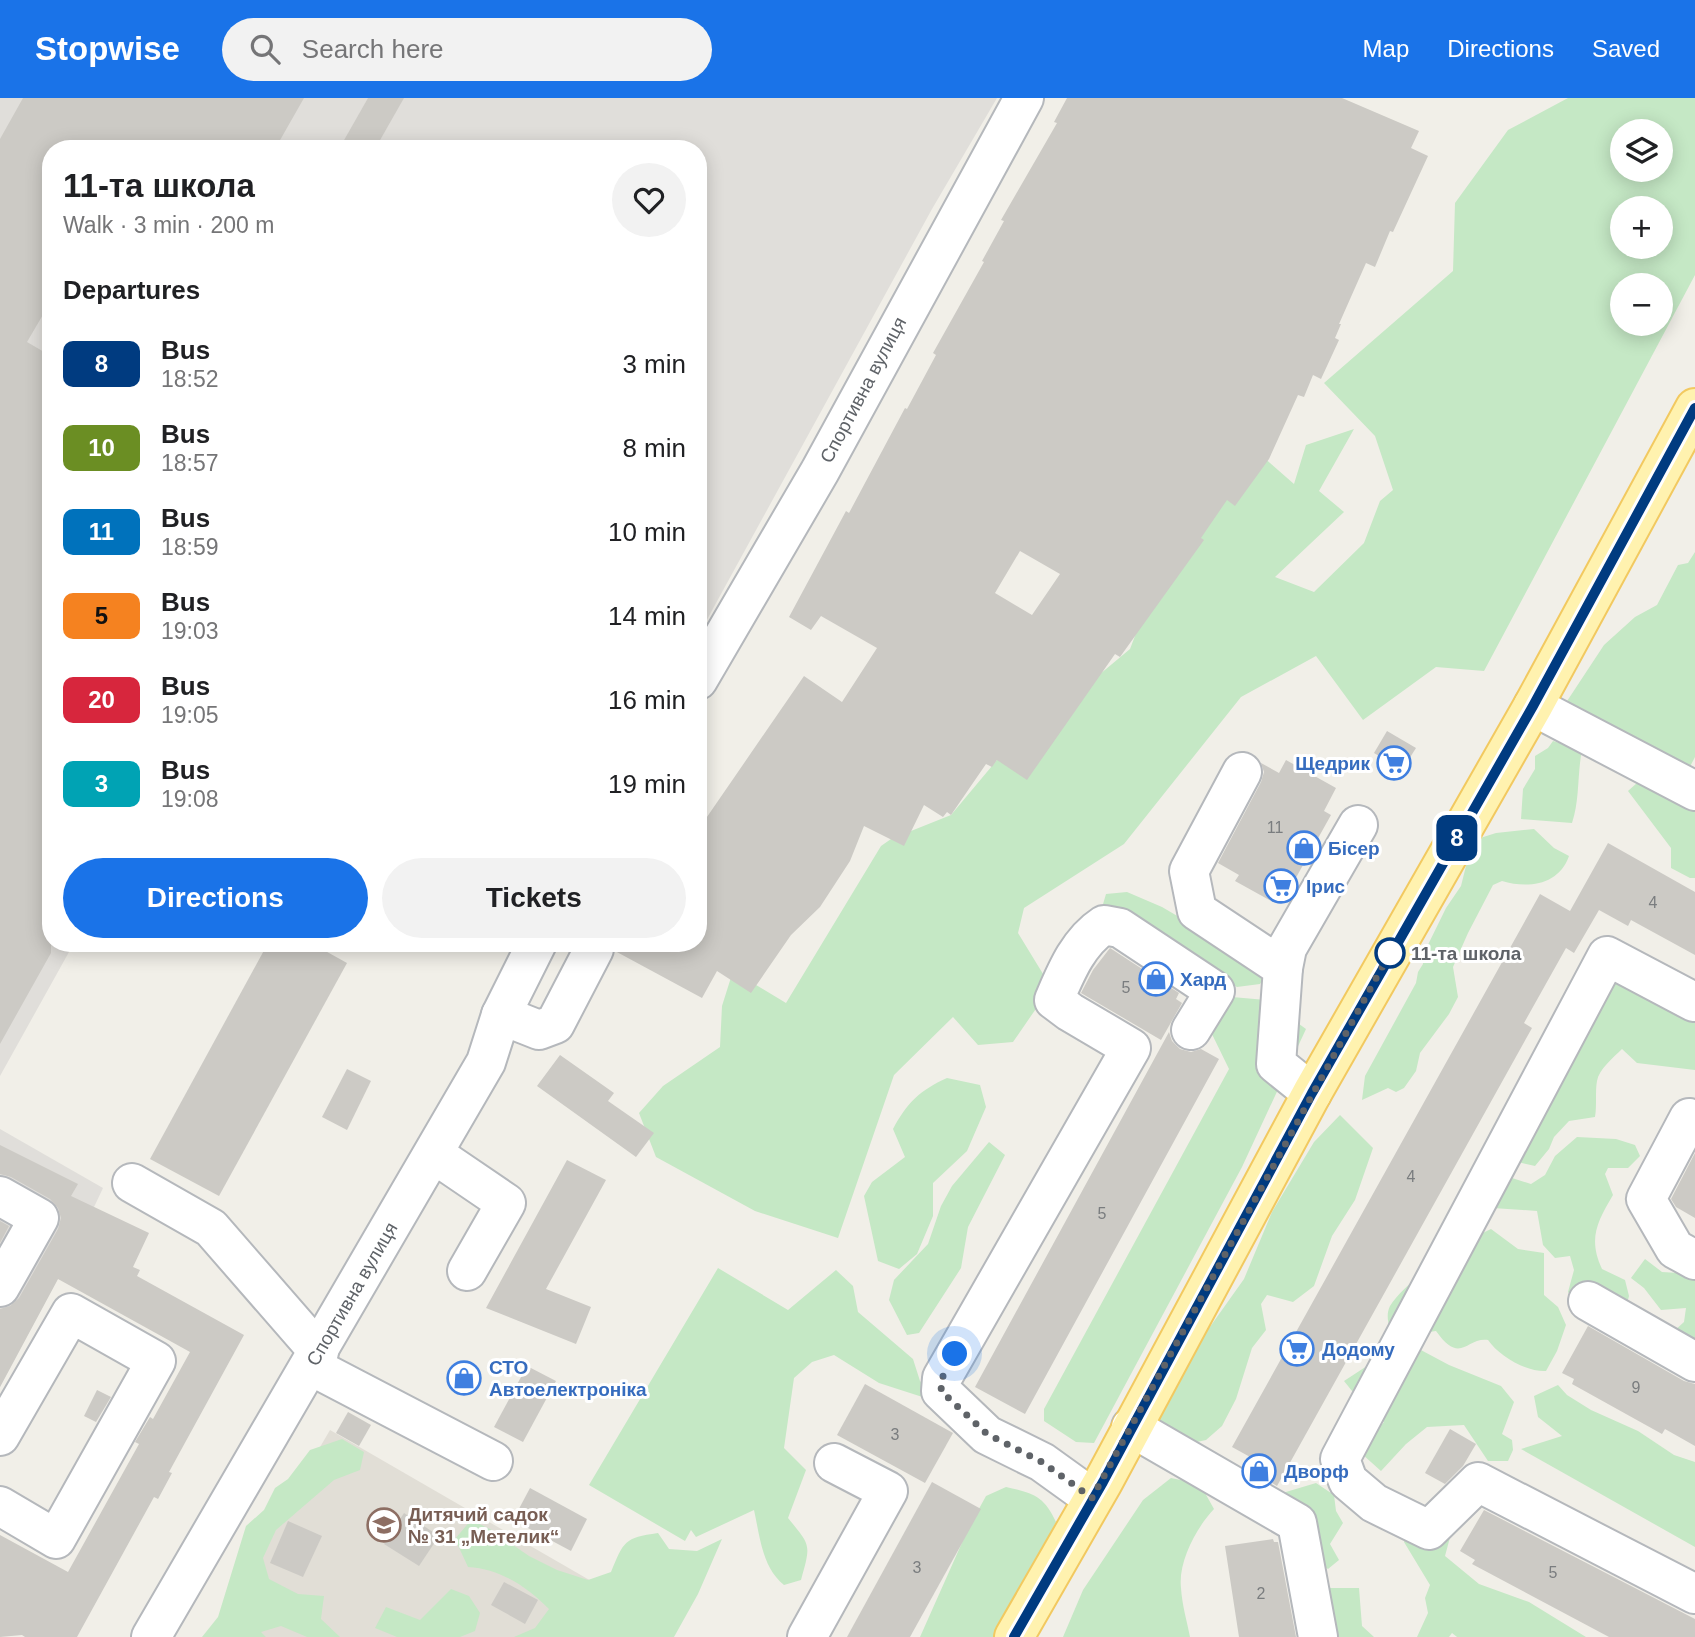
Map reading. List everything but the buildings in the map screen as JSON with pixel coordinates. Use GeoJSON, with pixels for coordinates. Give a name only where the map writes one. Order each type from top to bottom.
{"type":"FeatureCollection","features":[{"type":"Feature","properties":{"kind":"main road"},"geometry":{"type":"LineString","coordinates":[[1014,1637],[1312,1093],[1533,706],[1695,408]]}},
{"type":"Feature","properties":{"kind":"street","name":"Спортивна вулиця"},"geometry":{"type":"LineString","coordinates":[[707,665],[820,471],[1024,98]]}},
{"type":"Feature","properties":{"kind":"street"},"geometry":{"type":"LineString","coordinates":[[1533,706],[1695,792]]}},
{"type":"Feature","properties":{"kind":"street"},"geometry":{"type":"LineString","coordinates":[[1241,772],[1189,871],[1197,911],[1283,968]]}},
{"type":"Feature","properties":{"kind":"street"},"geometry":{"type":"LineString","coordinates":[[1312,1093],[1276,1064],[1283,968],[1287,948],[1359,825]]}},
{"type":"Feature","properties":{"kind":"street"},"geometry":{"type":"LineString","coordinates":[[1092,1498],[1042,1462],[987,1434],[941,1391],[942,1378],[1131,1048],[1054,1000],[1068,967],[1092,933],[1104,925],[1120,928],[1215,991],[1191,1030]]}},
{"type":"Feature","properties":{"kind":"street","name":"Спортивна вулиця"},"geometry":{"type":"LineString","coordinates":[[151,1637],[486,1062],[501,1015],[532,952]]}},
{"type":"Feature","properties":{"kind":"street"},"geometry":{"type":"LineString","coordinates":[[501,1015],[539,1030],[555,1024],[589,952]]}},
{"type":"Feature","properties":{"kind":"street"},"geometry":{"type":"LineString","coordinates":[[1695,1000],[1694,1002],[1607,956],[1340,1459],[1348,1481],[1374,1503],[1429,1530],[1478,1482],[1695,1594]]}},
{"type":"Feature","properties":{"kind":"street"},"geometry":{"type":"LineString","coordinates":[[1695,1121],[1689,1118],[1646,1199],[1675,1249],[1695,1260]]}},
{"type":"Feature","properties":{"kind":"street"},"geometry":{"type":"LineString","coordinates":[[434,1154],[506,1203],[467,1271]]}},
{"type":"Feature","properties":{"kind":"street"},"geometry":{"type":"LineString","coordinates":[[132,1184],[211,1228],[315,1359],[493,1461]]}},
{"type":"Feature","properties":{"kind":"street"},"geometry":{"type":"LineString","coordinates":[[0,1196],[39,1218],[0,1287]]}},
{"type":"Feature","properties":{"kind":"street"},"geometry":{"type":"LineString","coordinates":[[1588,1301],[1695,1362]]}},
{"type":"Feature","properties":{"kind":"street"},"geometry":{"type":"LineString","coordinates":[[0,1436],[71,1313],[156,1361],[56,1539],[0,1506]]}},
{"type":"Feature","properties":{"kind":"street"},"geometry":{"type":"LineString","coordinates":[[1131,1427],[1297,1523],[1318,1637]]}},
{"type":"Feature","properties":{"kind":"street"},"geometry":{"type":"LineString","coordinates":[[807,1637],[888,1490],[834,1463]]}},
{"type":"Feature","properties":{"kind":"shaded area"},"geometry":{"type":"Polygon","coordinates":[[[0,98],[997,98],[932,209],[707,620],[707,140],[42,140],[42,952],[69,952],[0,1076],[0,98]]]}},
{"type":"Feature","properties":{"kind":"shaded area"},"geometry":{"type":"Polygon","coordinates":[[[0,1129],[103,1188],[77,1243],[0,1387],[0,1129]]]}},
{"type":"Feature","properties":{"kind":"shaded area","name":"Дитячий садок № 31 „Метелик“"},"geometry":{"type":"Polygon","coordinates":[[[330,1430],[657,1619],[646,1637],[209,1637],[330,1430]]]}},
{"type":"Feature","properties":{"kind":"green space"},"geometry":{"type":"Polygon","coordinates":[[[1568,98],[1695,98],[1695,275],[1673,316],[1673,273],[1610,273],[1610,336],[1662,336],[1484,671],[1436,667],[1363,720],[1316,656],[1241,697],[1124,844],[1024,908],[1018,933],[1051,987],[1013,1042],[978,1045],[953,1017],[894,1075],[838,1238],[755,1211],[656,1157],[639,1113],[663,1086],[720,1047],[722,1006],[733,971],[786,1003],[881,846],[891,839],[951,815],[997,760],[1130,649],[1184,508],[1253,448],[1294,484],[1306,445],[1354,429],[1319,491],[1344,512],[1275,577],[1314,592],[1364,543],[1380,501],[1393,490],[1375,436],[1324,383],[1453,271],[1455,203],[1508,130],[1568,98]]]}},
{"type":"Feature","properties":{"kind":"green space"},"geometry":{"type":"Polygon","coordinates":[[[1695,552],[1695,757],[1682,782],[1548,730],[1604,645],[1635,617],[1657,605],[1678,565],[1688,563],[1695,552]]]}},
{"type":"Feature","properties":{"kind":"green space"},"geometry":{"type":"Polygon","coordinates":[[[1553,741],[1582,750],[1572,823],[1521,819],[1523,789],[1535,769],[1535,756],[1548,748],[1553,741]]]}},
{"type":"Feature","properties":{"kind":"green space"},"geometry":{"type":"Polygon","coordinates":[[[1637,783],[1666,795],[1695,792],[1695,878],[1671,868],[1671,848],[1628,791],[1637,783]]]}},
{"type":"Feature","properties":{"kind":"green space"},"geometry":{"type":"Polygon","coordinates":[[[1534,829],[1554,848],[1569,856],[1564,866],[1550,879],[1542,882],[1522,885],[1502,881],[1493,885],[1453,967],[1458,997],[1420,1053],[1416,1071],[1404,1088],[1396,1092],[1388,1088],[1362,1100],[1365,1076],[1416,983],[1423,964],[1422,957],[1446,908],[1461,886],[1468,858],[1477,839],[1496,833],[1534,829]]]}},
{"type":"Feature","properties":{"kind":"green space"},"geometry":{"type":"Polygon","coordinates":[[[1127,892],[1162,907],[1249,958],[1264,978],[1260,984],[1237,987],[1146,932],[1101,911],[1106,894],[1127,892]]]}},
{"type":"Feature","properties":{"kind":"green space"},"geometry":{"type":"Polygon","coordinates":[[[1611,980],[1695,1012],[1695,1070],[1637,1063],[1622,1049],[1598,1077],[1595,1117],[1569,1121],[1554,1137],[1549,1149],[1535,1166],[1518,1162],[1562,1070],[1572,1065],[1572,1041],[1611,980]]]}},
{"type":"Feature","properties":{"kind":"green space"},"geometry":{"type":"Polygon","coordinates":[[[1232,997],[1266,1000],[1306,1029],[1242,1167],[1094,1443],[1076,1442],[1044,1421],[1044,1409],[1229,1069],[1209,1028],[1232,997]]]}},
{"type":"Feature","properties":{"kind":"green space"},"geometry":{"type":"Polygon","coordinates":[[[947,1078],[980,1085],[986,1107],[967,1151],[933,1183],[933,1216],[917,1254],[899,1269],[878,1261],[864,1196],[872,1182],[905,1157],[893,1129],[904,1112],[915,1098],[947,1078]]]}},
{"type":"Feature","properties":{"kind":"green space"},"geometry":{"type":"Polygon","coordinates":[[[1340,1115],[1373,1148],[1355,1200],[1332,1236],[1314,1286],[1293,1302],[1267,1295],[1261,1304],[1266,1330],[1252,1348],[1236,1399],[1222,1426],[1206,1440],[1174,1447],[1161,1438],[1158,1416],[1185,1362],[1244,1279],[1272,1212],[1314,1142],[1340,1115]]]}},
{"type":"Feature","properties":{"kind":"green space"},"geometry":{"type":"Polygon","coordinates":[[[1577,1137],[1616,1139],[1635,1145],[1640,1156],[1628,1168],[1608,1168],[1605,1174],[1613,1195],[1599,1222],[1595,1240],[1602,1269],[1625,1280],[1629,1296],[1625,1311],[1580,1311],[1568,1292],[1574,1270],[1570,1256],[1555,1258],[1543,1245],[1537,1211],[1493,1208],[1494,1180],[1512,1178],[1531,1184],[1545,1175],[1555,1156],[1577,1137]]]}},
{"type":"Feature","properties":{"kind":"green space"},"geometry":{"type":"Polygon","coordinates":[[[989,1142],[1005,1155],[968,1227],[961,1268],[919,1333],[907,1335],[889,1300],[894,1280],[928,1244],[941,1206],[952,1186],[989,1142]]]}},
{"type":"Feature","properties":{"kind":"green space"},"geometry":{"type":"Polygon","coordinates":[[[1491,1229],[1518,1249],[1544,1253],[1544,1295],[1558,1307],[1566,1325],[1557,1351],[1546,1371],[1530,1369],[1514,1362],[1488,1340],[1458,1348],[1452,1347],[1436,1331],[1394,1337],[1391,1330],[1388,1318],[1390,1306],[1408,1285],[1436,1263],[1491,1229]]]}},
{"type":"Feature","properties":{"kind":"green space"},"geometry":{"type":"Polygon","coordinates":[[[1645,1259],[1662,1272],[1695,1274],[1695,1360],[1673,1332],[1684,1322],[1686,1308],[1661,1310],[1644,1288],[1631,1278],[1645,1259]]]}},
{"type":"Feature","properties":{"kind":"green space"},"geometry":{"type":"Polygon","coordinates":[[[718,1268],[788,1310],[836,1270],[853,1286],[858,1312],[913,1359],[920,1381],[941,1403],[879,1383],[834,1355],[812,1362],[794,1378],[784,1448],[806,1470],[788,1518],[805,1540],[807,1552],[801,1580],[784,1585],[766,1560],[754,1510],[696,1537],[691,1530],[685,1541],[589,1485],[718,1268]]]}},
{"type":"Feature","properties":{"kind":"green space"},"geometry":{"type":"Polygon","coordinates":[[[1419,1349],[1449,1365],[1501,1386],[1514,1402],[1502,1434],[1512,1440],[1513,1450],[1508,1461],[1488,1461],[1464,1425],[1427,1427],[1406,1444],[1381,1471],[1362,1454],[1371,1437],[1384,1422],[1369,1412],[1344,1381],[1370,1364],[1419,1349]]]}},
{"type":"Feature","properties":{"kind":"green space"},"geometry":{"type":"Polygon","coordinates":[[[1558,1385],[1567,1395],[1591,1410],[1638,1431],[1674,1455],[1695,1462],[1695,1547],[1521,1449],[1562,1436],[1538,1417],[1534,1396],[1558,1385]]]}},
{"type":"Feature","properties":{"kind":"green space"},"geometry":{"type":"Polygon","coordinates":[[[342,1439],[364,1452],[360,1470],[334,1480],[276,1530],[263,1558],[269,1579],[298,1594],[324,1596],[321,1619],[340,1637],[307,1637],[281,1626],[261,1632],[266,1637],[202,1637],[218,1617],[246,1526],[264,1510],[275,1488],[288,1479],[310,1450],[342,1439]]]}},
{"type":"Feature","properties":{"kind":"green space"},"geometry":{"type":"Polygon","coordinates":[[[1171,1478],[1200,1484],[1214,1509],[1195,1535],[1182,1567],[1182,1594],[1190,1637],[1063,1637],[1083,1590],[1143,1500],[1171,1478]]]}},
{"type":"Feature","properties":{"kind":"green space"},"geometry":{"type":"Polygon","coordinates":[[[1316,1483],[1334,1495],[1336,1511],[1343,1523],[1330,1544],[1339,1560],[1328,1569],[1322,1565],[1269,1497],[1316,1483]]]}},
{"type":"Feature","properties":{"kind":"green space"},"geometry":{"type":"Polygon","coordinates":[[[1006,1487],[1037,1497],[1047,1506],[1056,1522],[1004,1637],[920,1637],[969,1527],[986,1496],[1006,1487]]]}},
{"type":"Feature","properties":{"kind":"green space"},"geometry":{"type":"Polygon","coordinates":[[[1412,1519],[1452,1530],[1445,1556],[1479,1584],[1529,1602],[1586,1637],[1457,1637],[1452,1633],[1449,1637],[1417,1637],[1428,1613],[1425,1598],[1430,1585],[1404,1542],[1412,1519]]]}},
{"type":"Feature","properties":{"kind":"green space"},"geometry":{"type":"Polygon","coordinates":[[[471,1520],[490,1529],[529,1556],[557,1570],[588,1580],[611,1572],[623,1547],[638,1537],[658,1533],[669,1549],[697,1551],[722,1539],[698,1594],[674,1637],[514,1637],[535,1628],[549,1609],[532,1593],[502,1575],[468,1567],[455,1539],[471,1520]]]}},
{"type":"Feature","properties":{"kind":"green space"},"geometry":{"type":"Polygon","coordinates":[[[1321,1586],[1359,1588],[1362,1626],[1374,1637],[1316,1637],[1321,1586]]]}},
{"type":"Feature","properties":{"kind":"green space"},"geometry":{"type":"Polygon","coordinates":[[[451,1589],[469,1596],[480,1613],[475,1631],[460,1637],[397,1637],[375,1628],[386,1607],[420,1620],[451,1589]]]}},
{"type":"Feature","properties":{"kind":"bus line","name":"8"},"geometry":{"type":"LineString","coordinates":[[1014,1637],[1103,1482],[1312,1093],[1533,706],[1695,408]]}},
{"type":"Feature","properties":{"kind":"place","name":"Щедрик"},"geometry":{"type":"Point","coordinates":[1394,763]}},
{"type":"Feature","properties":{"kind":"place","name":"Бісер"},"geometry":{"type":"Point","coordinates":[1304,848]}},
{"type":"Feature","properties":{"kind":"place","name":"Ірис"},"geometry":{"type":"Point","coordinates":[1281,886]}},
{"type":"Feature","properties":{"kind":"place","name":"11-та школа"},"geometry":{"type":"Point","coordinates":[1390,953]}},
{"type":"Feature","properties":{"kind":"place","name":"Хард"},"geometry":{"type":"Point","coordinates":[1156,979]}},
{"type":"Feature","properties":{"kind":"place","name":"Додому"},"geometry":{"type":"Point","coordinates":[1297,1349]}},
{"type":"Feature","properties":{"kind":"place","name":"СТО Автоелектроніка"},"geometry":{"type":"Point","coordinates":[464,1378]}},
{"type":"Feature","properties":{"kind":"place","name":"Дворф"},"geometry":{"type":"Point","coordinates":[1259,1471]}},
{"type":"Feature","properties":{"kind":"place","name":"Дитячий садок № 31 „Метелик“"},"geometry":{"type":"Point","coordinates":[384,1525]}},
{"type":"Feature","properties":{"kind":"route"},"geometry":{"type":"LineString","coordinates":[[955,1354],[942,1378],[941,1391],[987,1434],[1042,1462],[1092,1498],[1392,949],[1390,953]]}}]}
